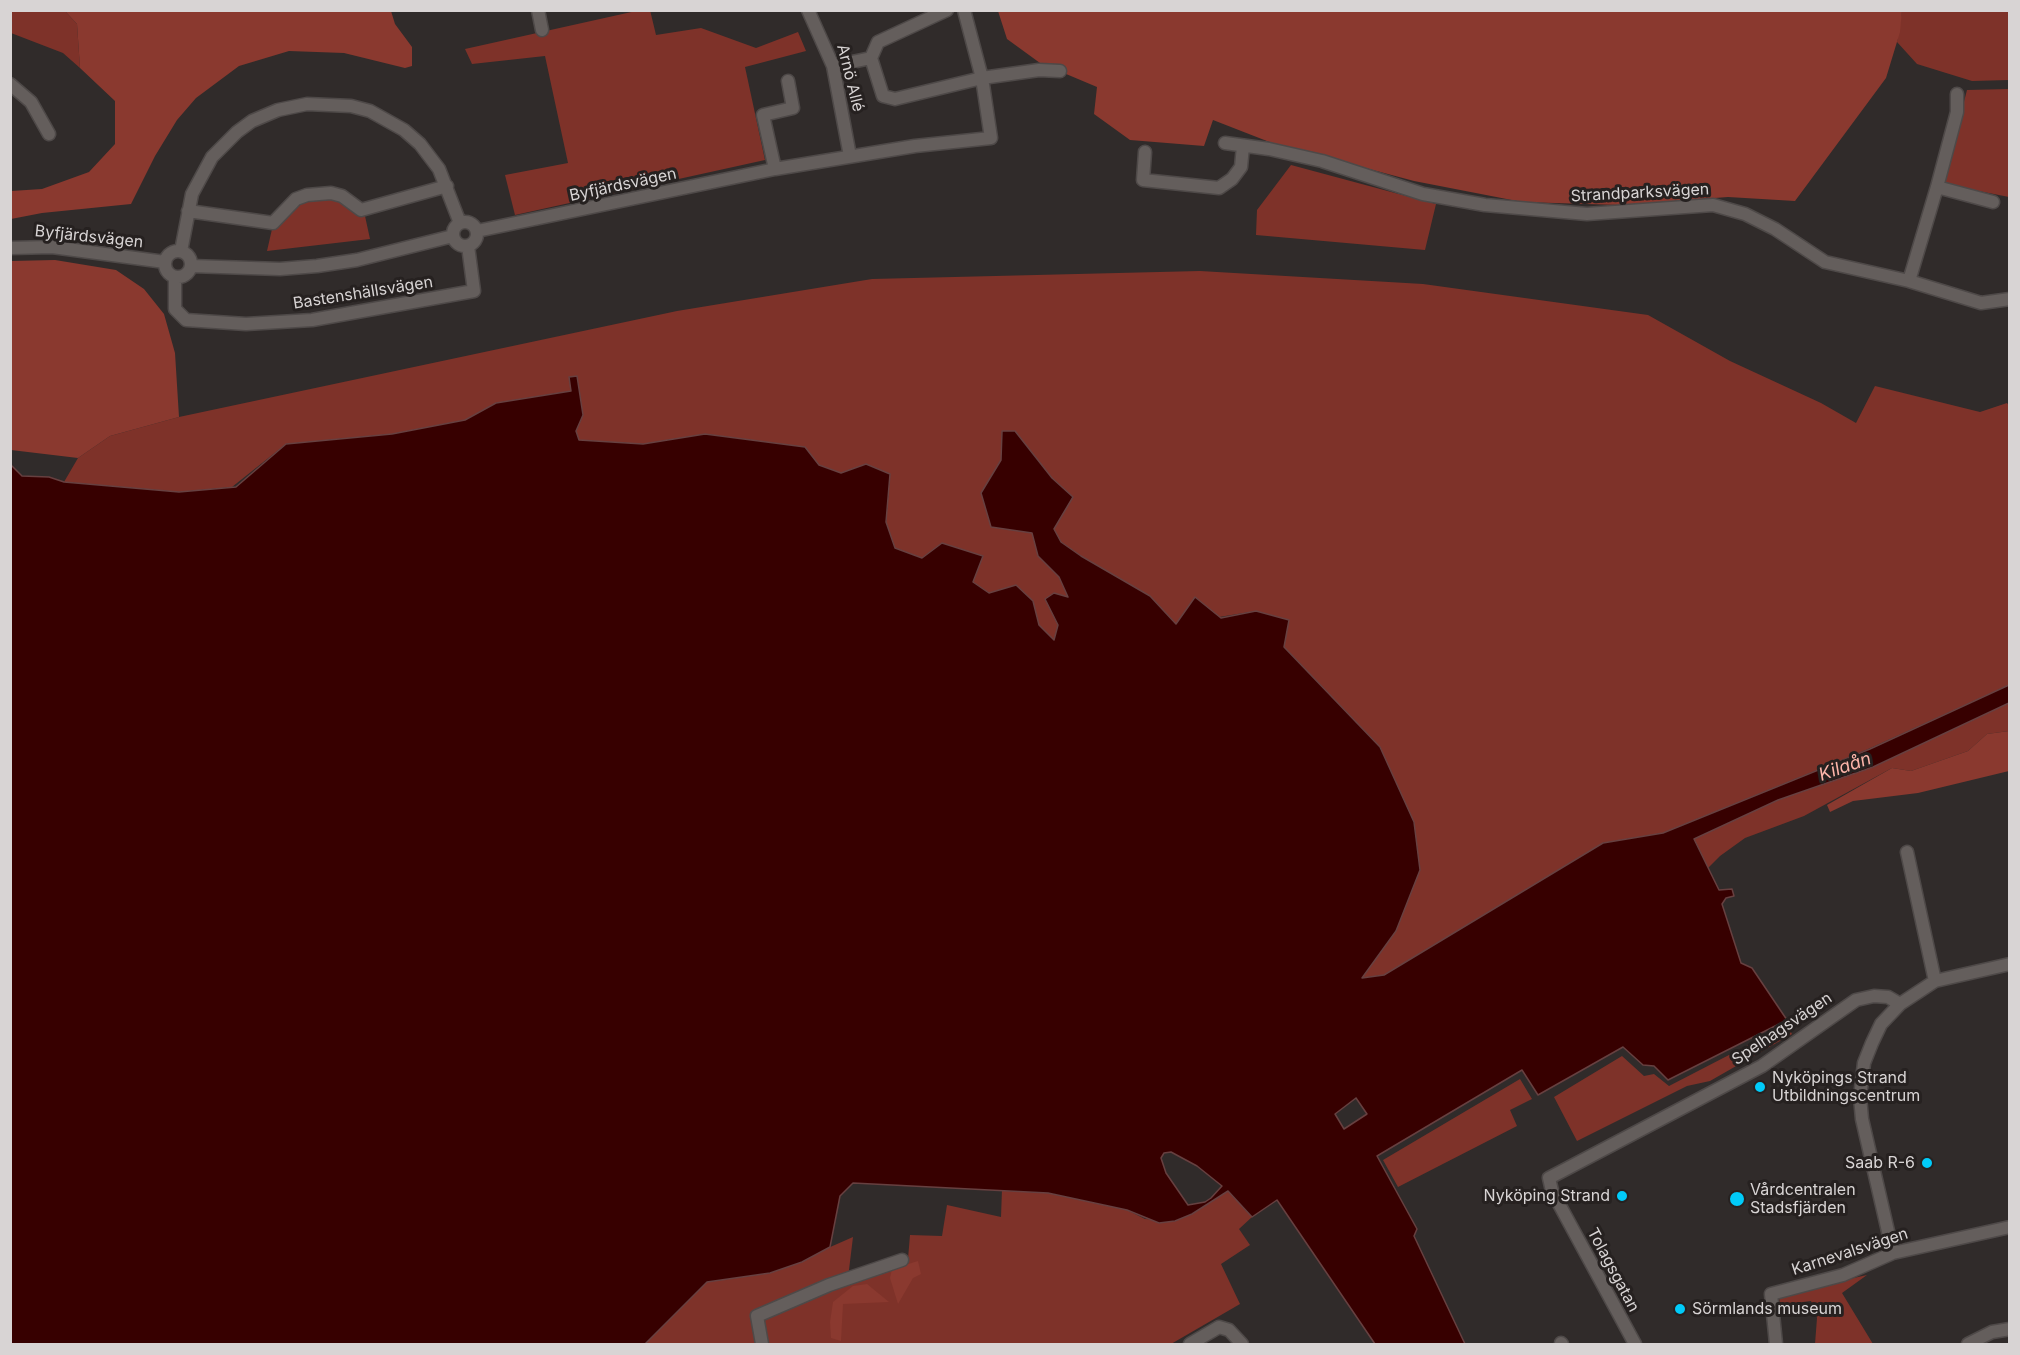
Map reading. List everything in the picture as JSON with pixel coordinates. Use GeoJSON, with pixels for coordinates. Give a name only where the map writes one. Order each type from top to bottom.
{"type":"FeatureCollection","features":[{"type":"Feature","properties":{"kind":"street"},"geometry":{"type":"LineString","coordinates":[[538,10],[542,30]]}},
{"type":"Feature","properties":{"kind":"street","name":"Arnö Allé"},"geometry":{"type":"LineString","coordinates":[[808,10],[833,66],[850,156]]}},
{"type":"Feature","properties":{"kind":"street"},"geometry":{"type":"LineString","coordinates":[[947,10],[878,42],[871,58],[883,96],[889,99],[906,98],[982,78],[1039,70],[1060,71]]}},
{"type":"Feature","properties":{"kind":"street"},"geometry":{"type":"LineString","coordinates":[[964,10],[982,78]]}},
{"type":"Feature","properties":{"kind":"street"},"geometry":{"type":"LineString","coordinates":[[833,66],[871,58]]}},
{"type":"Feature","properties":{"kind":"street","name":"Byfjärdsvägen"},"geometry":{"type":"LineString","coordinates":[[477,231],[776,169],[850,156],[991,138],[982,78]]}},
{"type":"Feature","properties":{"kind":"street"},"geometry":{"type":"LineString","coordinates":[[776,169],[763,115],[793,108],[788,81]]}},
{"type":"Feature","properties":{"kind":"street"},"geometry":{"type":"LineString","coordinates":[[10,84],[31,102],[50,134]]}},
{"type":"Feature","properties":{"kind":"street"},"geometry":{"type":"LineString","coordinates":[[1909,281],[1957,112],[1957,94]]}},
{"type":"Feature","properties":{"kind":"street"},"geometry":{"type":"LineString","coordinates":[[176,277],[185,276],[191,266],[190,258],[182,251],[188,211],[194,188],[203,169],[237,132],[268,113],[307,104],[351,106],[389,120],[420,144],[439,169],[460,223]]}},
{"type":"Feature","properties":{"kind":"street","name":"Strandparksvägen"},"geometry":{"type":"LineString","coordinates":[[1225,143],[1322,161],[1423,194],[1485,206],[1587,214],[1713,205],[1745,214],[1775,229],[1825,262],[1909,281],[1981,303],[2010,299]]}},
{"type":"Feature","properties":{"kind":"street"},"geometry":{"type":"LineString","coordinates":[[1145,152],[1143,180],[1219,188],[1232,179],[1241,167],[1243,146]]}},
{"type":"Feature","properties":{"kind":"street"},"geometry":{"type":"LineString","coordinates":[[188,211],[273,223],[296,199],[307,195],[331,193],[342,196],[361,210],[447,186]]}},
{"type":"Feature","properties":{"kind":"street"},"geometry":{"type":"LineString","coordinates":[[1937,187],[1993,202]]}},
{"type":"Feature","properties":{"kind":"street"},"geometry":{"type":"LineString","coordinates":[[470,222],[477,231],[475,241],[468,246],[458,244],[453,236],[454,229],[460,223],[470,222]]}},
{"type":"Feature","properties":{"kind":"street"},"geometry":{"type":"LineString","coordinates":[[191,266],[280,269],[317,266],[357,260],[371,254],[453,236]]}},
{"type":"Feature","properties":{"kind":"street","name":"Bastenshällsvägen"},"geometry":{"type":"LineString","coordinates":[[176,277],[175,309],[186,320],[246,324],[312,320],[474,291],[468,246]]}},
{"type":"Feature","properties":{"kind":"street","name":"Byfjärdsvägen"},"geometry":{"type":"LineString","coordinates":[[10,248],[52,247],[165,262]]}},
{"type":"Feature","properties":{"kind":"street","name":"Byfjärdsvägen"},"geometry":{"type":"LineString","coordinates":[[176,277],[167,271],[165,262],[172,252],[182,251]]}},
{"type":"Feature","properties":{"kind":"street"},"geometry":{"type":"LineString","coordinates":[[1907,852],[1935,981]]}},
{"type":"Feature","properties":{"kind":"street"},"geometry":{"type":"LineString","coordinates":[[1893,1253],[1862,1119],[1860,1097],[1864,1063],[1872,1043],[1881,1024],[1900,1004],[1935,981],[2010,964]]}},
{"type":"Feature","properties":{"kind":"street","name":"Spelhagsvägen"},"geometry":{"type":"LineString","coordinates":[[1549,1178],[1762,1066],[1856,1000],[1874,996],[1888,997],[1900,1004]]}},
{"type":"Feature","properties":{"kind":"street","name":"Tolagsgatan"},"geometry":{"type":"LineString","coordinates":[[1549,1178],[1552,1191],[1635,1344]]}},
{"type":"Feature","properties":{"kind":"street","name":"Karnevalsvägen"},"geometry":{"type":"LineString","coordinates":[[1776,1344],[1771,1294],[1843,1275],[1893,1253],[2010,1227]]}},
{"type":"Feature","properties":{"kind":"street"},"geometry":{"type":"LineString","coordinates":[[762,1344],[757,1317],[829,1285],[851,1280],[902,1260]]}},
{"type":"Feature","properties":{"kind":"street"},"geometry":{"type":"LineString","coordinates":[[1190,1344],[1219,1328],[1225,1328],[1242,1344]]}},
{"type":"Feature","properties":{"kind":"street"},"geometry":{"type":"LineString","coordinates":[[1968,1344],[1992,1332],[2010,1329]]}},
{"type":"Feature","properties":{"kind":"shaded area"},"geometry":{"type":"Polygon","coordinates":[[[650,10],[656,35],[701,28],[756,48],[798,32],[806,51],[745,67],[765,160],[515,215],[505,175],[568,163],[545,56],[472,64],[465,49],[636,11],[650,10]]]}},
{"type":"Feature","properties":{"kind":"shaded area"},"geometry":{"type":"Polygon","coordinates":[[[10,11],[65,11],[77,24],[80,68],[63,53],[11,33],[10,11]]]}},
{"type":"Feature","properties":{"kind":"shaded area"},"geometry":{"type":"Polygon","coordinates":[[[65,11],[391,11],[395,24],[412,47],[412,66],[405,68],[344,53],[289,51],[239,66],[196,98],[177,120],[155,156],[131,204],[42,213],[11,219],[11,191],[42,189],[89,172],[115,144],[115,101],[80,68],[77,24],[65,11]]]}},
{"type":"Feature","properties":{"kind":"shaded area"},"geometry":{"type":"Polygon","coordinates":[[[998,11],[1902,11],[1900,32],[1886,78],[1795,201],[1728,197],[1620,205],[1522,202],[1414,181],[1272,143],[1213,120],[1204,146],[1130,140],[1094,114],[1097,87],[1040,63],[1007,39],[998,11]]]}},
{"type":"Feature","properties":{"kind":"shaded area"},"geometry":{"type":"Polygon","coordinates":[[[1902,11],[2009,11],[2009,80],[1972,81],[1917,64],[1897,42],[1902,11]]]}},
{"type":"Feature","properties":{"kind":"shaded area"},"geometry":{"type":"Polygon","coordinates":[[[2009,89],[2009,197],[1943,184],[1967,90],[2009,89]]]}},
{"type":"Feature","properties":{"kind":"shaded area"},"geometry":{"type":"Polygon","coordinates":[[[1291,165],[1436,204],[1425,250],[1256,235],[1257,210],[1291,165]]]}},
{"type":"Feature","properties":{"kind":"shaded area"},"geometry":{"type":"Polygon","coordinates":[[[318,196],[339,201],[365,216],[370,239],[267,251],[272,229],[280,225],[305,200],[318,196]]]}},
{"type":"Feature","properties":{"kind":"shaded area"},"geometry":{"type":"Polygon","coordinates":[[[55,260],[116,270],[144,289],[164,314],[175,353],[179,417],[110,436],[78,458],[11,450],[11,261],[55,260]]]}},
{"type":"Feature","properties":{"kind":"shaded area"},"geometry":{"type":"Polygon","coordinates":[[[1200,271],[1423,284],[1648,315],[1730,361],[1821,403],[1856,423],[1875,386],[1980,412],[2007,403],[2010,407],[2009,685],[1866,750],[1663,833],[1603,843],[1384,975],[1361,978],[1396,931],[1380,747],[1284,647],[1256,611],[1176,624],[1150,596],[1061,542],[1054,529],[1073,497],[1052,478],[1015,431],[1002,431],[1001,460],[981,493],[1032,533],[1039,556],[1059,577],[1069,598],[1045,599],[1058,625],[1054,640],[1039,625],[1033,601],[989,593],[973,582],[982,556],[922,558],[895,548],[886,522],[890,474],[866,464],[841,473],[819,465],[804,447],[705,434],[643,444],[578,440],[576,431],[583,415],[571,391],[496,403],[465,420],[392,434],[286,444],[232,487],[179,492],[64,482],[78,458],[110,436],[179,417],[677,311],[872,279],[1200,271]]]}},
{"type":"Feature","properties":{"kind":"shaded area"},"geometry":{"type":"Polygon","coordinates":[[[2009,703],[2009,731],[1987,734],[1968,751],[1911,771],[1892,768],[1804,816],[1745,838],[1708,868],[1694,839],[1778,800],[1873,767],[2009,703]]]}},
{"type":"Feature","properties":{"kind":"shaded area"},"geometry":{"type":"Polygon","coordinates":[[[2009,731],[2009,771],[1918,793],[1853,801],[1830,812],[1827,805],[1892,768],[1911,771],[1968,751],[1987,734],[2009,731]]]}},
{"type":"Feature","properties":{"kind":"shaded area"},"geometry":{"type":"Polygon","coordinates":[[[1787,1025],[1792,1034],[1710,1081],[1687,1086],[1577,1141],[1554,1097],[1622,1056],[1644,1076],[1654,1074],[1669,1086],[1787,1025]]]}},
{"type":"Feature","properties":{"kind":"shaded area"},"geometry":{"type":"Polygon","coordinates":[[[1520,1079],[1532,1099],[1510,1110],[1517,1126],[1398,1187],[1383,1160],[1520,1079]]]}},
{"type":"Feature","properties":{"kind":"shaded area"},"geometry":{"type":"Polygon","coordinates":[[[1002,1189],[1049,1193],[1127,1210],[1145,1219],[1175,1221],[1192,1214],[1228,1191],[1252,1217],[1239,1229],[1250,1245],[1221,1264],[1240,1304],[1171,1344],[645,1344],[703,1278],[828,1248],[853,1237],[848,1278],[908,1259],[910,1235],[942,1236],[947,1205],[1001,1217],[1002,1189]]]}},
{"type":"Feature","properties":{"kind":"shaded area"},"geometry":{"type":"Polygon","coordinates":[[[918,1261],[921,1274],[913,1278],[898,1304],[890,1278],[892,1269],[918,1261]]]}},
{"type":"Feature","properties":{"kind":"shaded area"},"geometry":{"type":"Polygon","coordinates":[[[1867,1275],[1842,1293],[1873,1344],[1815,1344],[1817,1318],[1811,1301],[1780,1305],[1779,1295],[1867,1275]]]}},
{"type":"Feature","properties":{"kind":"shaded area"},"geometry":{"type":"Polygon","coordinates":[[[867,1284],[889,1302],[843,1304],[841,1341],[831,1338],[830,1322],[833,1302],[853,1286],[867,1284]]]}},
{"type":"Feature","properties":{"kind":"water","name":"Kilaån"},"geometry":{"type":"Polygon","coordinates":[[[577,376],[583,415],[576,431],[579,440],[643,444],[705,434],[805,447],[819,465],[841,473],[866,464],[890,474],[886,522],[895,548],[922,558],[942,543],[983,556],[973,582],[989,593],[1016,585],[1033,601],[1039,625],[1054,640],[1058,625],[1045,599],[1054,593],[1068,597],[1059,577],[1038,556],[1032,533],[991,527],[981,493],[1001,460],[1002,431],[1015,431],[1052,478],[1073,497],[1054,529],[1061,542],[1150,596],[1176,624],[1195,597],[1221,618],[1256,611],[1289,620],[1284,647],[1380,747],[1414,822],[1420,870],[1396,931],[1362,978],[1384,975],[1603,843],[1663,833],[1870,749],[2009,685],[2009,703],[1873,767],[1778,800],[1694,839],[1719,890],[1732,889],[1734,896],[1726,898],[1722,904],[1741,963],[1752,968],[1787,1020],[1668,1080],[1654,1066],[1643,1065],[1623,1047],[1538,1095],[1522,1070],[1377,1156],[1417,1229],[1414,1236],[1465,1344],[1375,1344],[1277,1200],[1252,1217],[1228,1191],[1192,1214],[1175,1221],[1159,1223],[1127,1210],[1048,1193],[853,1183],[840,1196],[830,1247],[802,1262],[770,1273],[707,1282],[645,1344],[11,1344],[11,465],[22,476],[49,477],[64,482],[179,492],[236,487],[286,444],[392,434],[465,420],[496,403],[571,391],[569,377],[577,376]],[[1356,1098],[1335,1114],[1344,1129],[1367,1114],[1356,1098]],[[1171,1152],[1164,1153],[1161,1158],[1166,1173],[1188,1205],[1205,1202],[1222,1186],[1197,1166],[1171,1152]]]}},
{"type":"Feature","properties":{"kind":"place","name":"Nyköpings Strand Utbildningscentrum"},"geometry":{"type":"Point","coordinates":[1760,1087]}},
{"type":"Feature","properties":{"kind":"place","name":"Saab R-6"},"geometry":{"type":"Point","coordinates":[1927,1163]}},
{"type":"Feature","properties":{"kind":"place","name":"Nyköping Strand"},"geometry":{"type":"Point","coordinates":[1622,1196]}},
{"type":"Feature","properties":{"kind":"place","name":"Vårdcentralen Stadsfjärden"},"geometry":{"type":"Point","coordinates":[1737,1199]}},
{"type":"Feature","properties":{"kind":"place","name":"Sörmlands museum"},"geometry":{"type":"Point","coordinates":[1680,1309]}}]}
